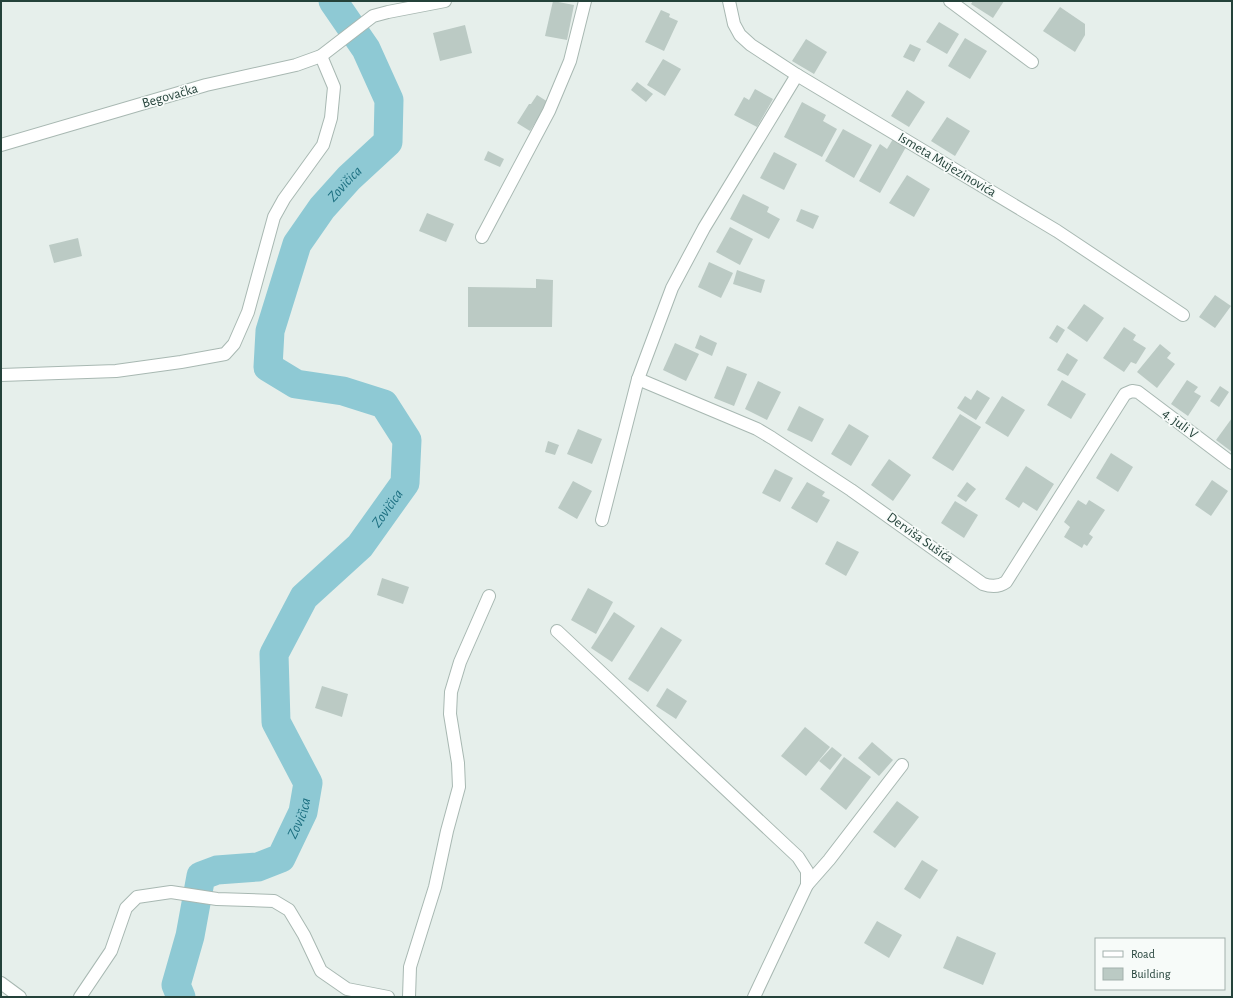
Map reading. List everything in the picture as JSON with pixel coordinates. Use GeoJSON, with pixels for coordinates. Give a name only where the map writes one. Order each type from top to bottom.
{"type":"FeatureCollection","features":[{"type":"Feature","properties":{"kind":"street","name":"Begovačka"},"geometry":{"type":"LineString","coordinates":[[1,145],[206,85],[296,65],[321,56],[373,16],[445,1]]}},
{"type":"Feature","properties":{"kind":"street"},"geometry":{"type":"LineString","coordinates":[[482,237],[549,111],[570,61],[585,1]]}},
{"type":"Feature","properties":{"kind":"street","name":"Ismeta Mujezinovića"},"geometry":{"type":"LineString","coordinates":[[729,1],[734,24],[740,35],[751,45],[797,75],[1057,230],[1183,315]]}},
{"type":"Feature","properties":{"kind":"street"},"geometry":{"type":"LineString","coordinates":[[950,1],[1032,62]]}},
{"type":"Feature","properties":{"kind":"street"},"geometry":{"type":"LineString","coordinates":[[1,375],[116,371],[225,354],[234,344],[248,312],[274,218],[284,199],[323,144],[331,118],[334,87],[321,56]]}},
{"type":"Feature","properties":{"kind":"street"},"geometry":{"type":"LineString","coordinates":[[602,520],[638,379],[672,288],[704,228],[797,75]]}},
{"type":"Feature","properties":{"kind":"street","name":"Derviša Sušića"},"geometry":{"type":"LineString","coordinates":[[638,379],[757,430],[772,438],[851,490],[983,584],[989,586],[1002,585],[1006,582],[1125,394]]}},
{"type":"Feature","properties":{"kind":"street","name":"4. juli V"},"geometry":{"type":"LineString","coordinates":[[1125,394],[1132,391],[1138,392],[1232,463]]}},
{"type":"Feature","properties":{"kind":"street"},"geometry":{"type":"LineString","coordinates":[[408,997],[410,967],[435,887],[447,831],[459,787],[458,763],[450,714],[451,692],[460,662],[489,596]]}},
{"type":"Feature","properties":{"kind":"street"},"geometry":{"type":"LineString","coordinates":[[557,631],[798,857],[807,871],[807,885]]}},
{"type":"Feature","properties":{"kind":"street"},"geometry":{"type":"LineString","coordinates":[[754,997],[807,885],[829,860],[902,765]]}},
{"type":"Feature","properties":{"kind":"street"},"geometry":{"type":"LineString","coordinates":[[80,997],[111,951],[126,908],[137,897],[171,892],[217,899],[274,901],[289,910],[304,935],[321,971],[347,989],[388,997]]}},
{"type":"Feature","properties":{"kind":"street"},"geometry":{"type":"LineString","coordinates":[[1,983],[20,997]]}},
{"type":"Feature","properties":{"kind":"building"},"geometry":{"type":"Polygon","coordinates":[[[553,1],[574,5],[567,40],[545,36],[553,1]]]}},
{"type":"Feature","properties":{"kind":"building"},"geometry":{"type":"Polygon","coordinates":[[[973,1],[1004,1],[993,18],[971,4],[973,1]]]}},
{"type":"Feature","properties":{"kind":"building"},"geometry":{"type":"Polygon","coordinates":[[[1060,7],[1085,24],[1085,35],[1075,52],[1043,31],[1060,7]]]}},
{"type":"Feature","properties":{"kind":"building"},"geometry":{"type":"Polygon","coordinates":[[[661,10],[670,14],[669,17],[678,21],[664,51],[645,42],[661,10]]]}},
{"type":"Feature","properties":{"kind":"building"},"geometry":{"type":"Polygon","coordinates":[[[939,22],[959,34],[947,54],[926,42],[939,22]]]}},
{"type":"Feature","properties":{"kind":"building"},"geometry":{"type":"Polygon","coordinates":[[[465,25],[472,53],[440,61],[433,33],[465,25]]]}},
{"type":"Feature","properties":{"kind":"building"},"geometry":{"type":"Polygon","coordinates":[[[965,38],[987,51],[970,79],[948,66],[965,38]]]}},
{"type":"Feature","properties":{"kind":"building"},"geometry":{"type":"Polygon","coordinates":[[[806,39],[827,52],[814,74],[792,61],[806,39]]]}},
{"type":"Feature","properties":{"kind":"building"},"geometry":{"type":"Polygon","coordinates":[[[910,44],[921,49],[914,62],[903,57],[910,44]]]}},
{"type":"Feature","properties":{"kind":"building"},"geometry":{"type":"Polygon","coordinates":[[[663,59],[681,69],[665,96],[647,85],[663,59]]]}},
{"type":"Feature","properties":{"kind":"building"},"geometry":{"type":"Polygon","coordinates":[[[637,82],[653,94],[646,102],[631,90],[637,82]]]}},
{"type":"Feature","properties":{"kind":"building"},"geometry":{"type":"Polygon","coordinates":[[[755,89],[773,99],[757,127],[734,115],[744,97],[749,100],[755,89]]]}},
{"type":"Feature","properties":{"kind":"building"},"geometry":{"type":"Polygon","coordinates":[[[907,90],[925,102],[909,127],[891,116],[907,90]]]}},
{"type":"Feature","properties":{"kind":"building"},"geometry":{"type":"Polygon","coordinates":[[[537,95],[548,102],[530,131],[517,123],[529,104],[531,104],[537,95]]]}},
{"type":"Feature","properties":{"kind":"building"},"geometry":{"type":"Polygon","coordinates":[[[802,102],[826,115],[823,121],[837,129],[822,157],[784,137],[802,102]]]}},
{"type":"Feature","properties":{"kind":"building"},"geometry":{"type":"Polygon","coordinates":[[[947,117],[970,131],[955,156],[931,141],[947,117]]]}},
{"type":"Feature","properties":{"kind":"building"},"geometry":{"type":"Polygon","coordinates":[[[843,129],[872,145],[854,178],[825,161],[843,129]]]}},
{"type":"Feature","properties":{"kind":"building"},"geometry":{"type":"Polygon","coordinates":[[[893,139],[906,147],[880,193],[859,181],[880,144],[887,149],[893,139]]]}},
{"type":"Feature","properties":{"kind":"building"},"geometry":{"type":"Polygon","coordinates":[[[488,151],[504,159],[500,167],[484,160],[488,151]]]}},
{"type":"Feature","properties":{"kind":"building"},"geometry":{"type":"Polygon","coordinates":[[[774,152],[797,164],[784,190],[760,178],[774,152]]]}},
{"type":"Feature","properties":{"kind":"building"},"geometry":{"type":"Polygon","coordinates":[[[907,175],[930,189],[914,217],[889,203],[907,175]]]}},
{"type":"Feature","properties":{"kind":"building"},"geometry":{"type":"Polygon","coordinates":[[[743,194],[769,207],[767,212],[780,219],[769,239],[730,219],[743,194]]]}},
{"type":"Feature","properties":{"kind":"building"},"geometry":{"type":"Polygon","coordinates":[[[801,209],[819,216],[813,229],[796,221],[801,209]]]}},
{"type":"Feature","properties":{"kind":"building"},"geometry":{"type":"Polygon","coordinates":[[[427,213],[454,224],[446,242],[419,231],[427,213]]]}},
{"type":"Feature","properties":{"kind":"building"},"geometry":{"type":"Polygon","coordinates":[[[730,227],[753,239],[740,265],[716,252],[730,227]]]}},
{"type":"Feature","properties":{"kind":"building"},"geometry":{"type":"Polygon","coordinates":[[[78,238],[82,256],[54,263],[49,245],[78,238]]]}},
{"type":"Feature","properties":{"kind":"building"},"geometry":{"type":"Polygon","coordinates":[[[709,262],[733,273],[721,298],[698,287],[709,262]]]}},
{"type":"Feature","properties":{"kind":"building"},"geometry":{"type":"Polygon","coordinates":[[[737,270],[765,280],[761,293],[733,284],[737,270]]]}},
{"type":"Feature","properties":{"kind":"building"},"geometry":{"type":"Polygon","coordinates":[[[536,279],[553,280],[552,327],[468,327],[468,287],[536,288],[536,279]]]}},
{"type":"Feature","properties":{"kind":"building"},"geometry":{"type":"Polygon","coordinates":[[[1215,295],[1231,306],[1215,328],[1199,317],[1215,295]]]}},
{"type":"Feature","properties":{"kind":"building"},"geometry":{"type":"Polygon","coordinates":[[[1084,304],[1104,318],[1087,342],[1067,328],[1084,304]]]}},
{"type":"Feature","properties":{"kind":"building"},"geometry":{"type":"Polygon","coordinates":[[[1057,325],[1065,330],[1057,343],[1049,338],[1057,325]]]}},
{"type":"Feature","properties":{"kind":"building"},"geometry":{"type":"Polygon","coordinates":[[[1124,327],[1136,335],[1133,340],[1146,348],[1136,364],[1131,362],[1124,372],[1103,358],[1124,327]]]}},
{"type":"Feature","properties":{"kind":"building"},"geometry":{"type":"Polygon","coordinates":[[[700,335],[717,343],[712,356],[695,348],[700,335]]]}},
{"type":"Feature","properties":{"kind":"building"},"geometry":{"type":"Polygon","coordinates":[[[675,343],[699,354],[686,381],[663,370],[675,343]]]}},
{"type":"Feature","properties":{"kind":"building"},"geometry":{"type":"Polygon","coordinates":[[[1160,344],[1171,353],[1167,358],[1175,364],[1157,388],[1137,372],[1160,344]]]}},
{"type":"Feature","properties":{"kind":"building"},"geometry":{"type":"Polygon","coordinates":[[[1067,353],[1078,360],[1068,376],[1057,370],[1067,353]]]}},
{"type":"Feature","properties":{"kind":"building"},"geometry":{"type":"Polygon","coordinates":[[[727,366],[747,374],[734,406],[714,398],[727,366]]]}},
{"type":"Feature","properties":{"kind":"building"},"geometry":{"type":"Polygon","coordinates":[[[1062,380],[1086,394],[1071,419],[1047,405],[1062,380]]]}},
{"type":"Feature","properties":{"kind":"building"},"geometry":{"type":"Polygon","coordinates":[[[1187,380],[1198,387],[1194,392],[1201,396],[1188,416],[1171,404],[1187,380]]]}},
{"type":"Feature","properties":{"kind":"building"},"geometry":{"type":"Polygon","coordinates":[[[758,381],[781,392],[767,420],[745,409],[758,381]]]}},
{"type":"Feature","properties":{"kind":"building"},"geometry":{"type":"Polygon","coordinates":[[[1220,386],[1229,392],[1219,407],[1210,401],[1220,386]]]}},
{"type":"Feature","properties":{"kind":"building"},"geometry":{"type":"Polygon","coordinates":[[[977,390],[990,398],[976,420],[957,408],[965,396],[971,400],[977,390]]]}},
{"type":"Feature","properties":{"kind":"building"},"geometry":{"type":"Polygon","coordinates":[[[1002,396],[1025,410],[1008,437],[985,423],[1002,396]]]}},
{"type":"Feature","properties":{"kind":"building"},"geometry":{"type":"Polygon","coordinates":[[[799,406],[824,419],[812,442],[787,430],[799,406]]]}},
{"type":"Feature","properties":{"kind":"building"},"geometry":{"type":"Polygon","coordinates":[[[960,414],[981,427],[953,471],[932,458],[960,414]]]}},
{"type":"Feature","properties":{"kind":"building"},"geometry":{"type":"Polygon","coordinates":[[[1232,418],[1232,452],[1216,440],[1232,418]]]}},
{"type":"Feature","properties":{"kind":"building"},"geometry":{"type":"Polygon","coordinates":[[[849,424],[869,436],[851,466],[831,454],[849,424]]]}},
{"type":"Feature","properties":{"kind":"building"},"geometry":{"type":"Polygon","coordinates":[[[578,429],[602,439],[592,464],[567,454],[578,429]]]}},
{"type":"Feature","properties":{"kind":"building"},"geometry":{"type":"Polygon","coordinates":[[[548,441],[559,445],[555,455],[545,452],[548,441]]]}},
{"type":"Feature","properties":{"kind":"building"},"geometry":{"type":"Polygon","coordinates":[[[1111,453],[1133,467],[1118,492],[1096,478],[1111,453]]]}},
{"type":"Feature","properties":{"kind":"building"},"geometry":{"type":"Polygon","coordinates":[[[889,459],[911,475],[893,501],[871,485],[889,459]]]}},
{"type":"Feature","properties":{"kind":"building"},"geometry":{"type":"Polygon","coordinates":[[[1026,466],[1054,484],[1037,511],[1023,502],[1019,508],[1005,499],[1026,466]]]}},
{"type":"Feature","properties":{"kind":"building"},"geometry":{"type":"Polygon","coordinates":[[[775,469],[793,478],[780,502],[762,493],[775,469]]]}},
{"type":"Feature","properties":{"kind":"building"},"geometry":{"type":"Polygon","coordinates":[[[1212,480],[1228,491],[1211,516],[1195,505],[1212,480]]]}},
{"type":"Feature","properties":{"kind":"building"},"geometry":{"type":"Polygon","coordinates":[[[573,481],[592,491],[577,519],[558,508],[573,481]]]}},
{"type":"Feature","properties":{"kind":"building"},"geometry":{"type":"Polygon","coordinates":[[[807,482],[825,492],[822,496],[830,500],[817,523],[791,508],[807,482]]]}},
{"type":"Feature","properties":{"kind":"building"},"geometry":{"type":"Polygon","coordinates":[[[967,482],[976,489],[966,502],[957,496],[967,482]]]}},
{"type":"Feature","properties":{"kind":"building"},"geometry":{"type":"Polygon","coordinates":[[[1078,500],[1086,505],[1089,500],[1105,510],[1089,534],[1093,537],[1087,546],[1084,544],[1082,548],[1064,537],[1070,527],[1064,522],[1078,500]]]}},
{"type":"Feature","properties":{"kind":"building"},"geometry":{"type":"Polygon","coordinates":[[[955,501],[978,515],[964,538],[941,523],[955,501]]]}},
{"type":"Feature","properties":{"kind":"building"},"geometry":{"type":"Polygon","coordinates":[[[837,541],[859,552],[846,576],[825,564],[837,541]]]}},
{"type":"Feature","properties":{"kind":"building"},"geometry":{"type":"Polygon","coordinates":[[[382,578],[409,587],[403,604],[377,595],[382,578]]]}},
{"type":"Feature","properties":{"kind":"building"},"geometry":{"type":"Polygon","coordinates":[[[588,588],[613,602],[596,634],[571,620],[588,588]]]}},
{"type":"Feature","properties":{"kind":"building"},"geometry":{"type":"Polygon","coordinates":[[[614,612],[635,626],[612,662],[591,648],[614,612]]]}},
{"type":"Feature","properties":{"kind":"building"},"geometry":{"type":"Polygon","coordinates":[[[661,627],[682,640],[648,692],[628,679],[661,627]]]}},
{"type":"Feature","properties":{"kind":"building"},"geometry":{"type":"Polygon","coordinates":[[[322,686],[348,694],[342,717],[315,708],[322,686]]]}},
{"type":"Feature","properties":{"kind":"building"},"geometry":{"type":"Polygon","coordinates":[[[667,688],[687,701],[676,719],[656,706],[667,688]]]}},
{"type":"Feature","properties":{"kind":"building"},"geometry":{"type":"Polygon","coordinates":[[[805,727],[830,747],[806,776],[781,756],[805,727]]]}},
{"type":"Feature","properties":{"kind":"building"},"geometry":{"type":"Polygon","coordinates":[[[872,742],[893,760],[879,776],[858,758],[872,742]]]}},
{"type":"Feature","properties":{"kind":"building"},"geometry":{"type":"Polygon","coordinates":[[[832,747],[842,755],[830,770],[819,761],[832,747]]]}},
{"type":"Feature","properties":{"kind":"building"},"geometry":{"type":"Polygon","coordinates":[[[844,757],[871,777],[846,810],[820,789],[844,757]]]}},
{"type":"Feature","properties":{"kind":"building"},"geometry":{"type":"Polygon","coordinates":[[[897,801],[919,817],[895,848],[873,832],[897,801]]]}},
{"type":"Feature","properties":{"kind":"building"},"geometry":{"type":"Polygon","coordinates":[[[922,860],[938,870],[920,899],[904,889],[922,860]]]}},
{"type":"Feature","properties":{"kind":"building"},"geometry":{"type":"Polygon","coordinates":[[[877,921],[902,935],[889,958],[864,943],[877,921]]]}},
{"type":"Feature","properties":{"kind":"building"},"geometry":{"type":"Polygon","coordinates":[[[957,936],[996,953],[983,985],[943,968],[957,936]]]}},
{"type":"Feature","properties":{"kind":"waterway","name":"Zovičica"},"geometry":{"type":"LineString","coordinates":[[181,997],[176,985],[190,936],[201,876],[217,870],[258,867],[281,858],[303,812],[308,783],[276,722],[274,654],[304,597],[360,546],[405,483],[407,440],[384,404],[343,391],[296,384],[268,367],[270,331],[297,244],[322,208],[349,178],[388,142],[389,100],[366,49],[333,1]]}}]}
